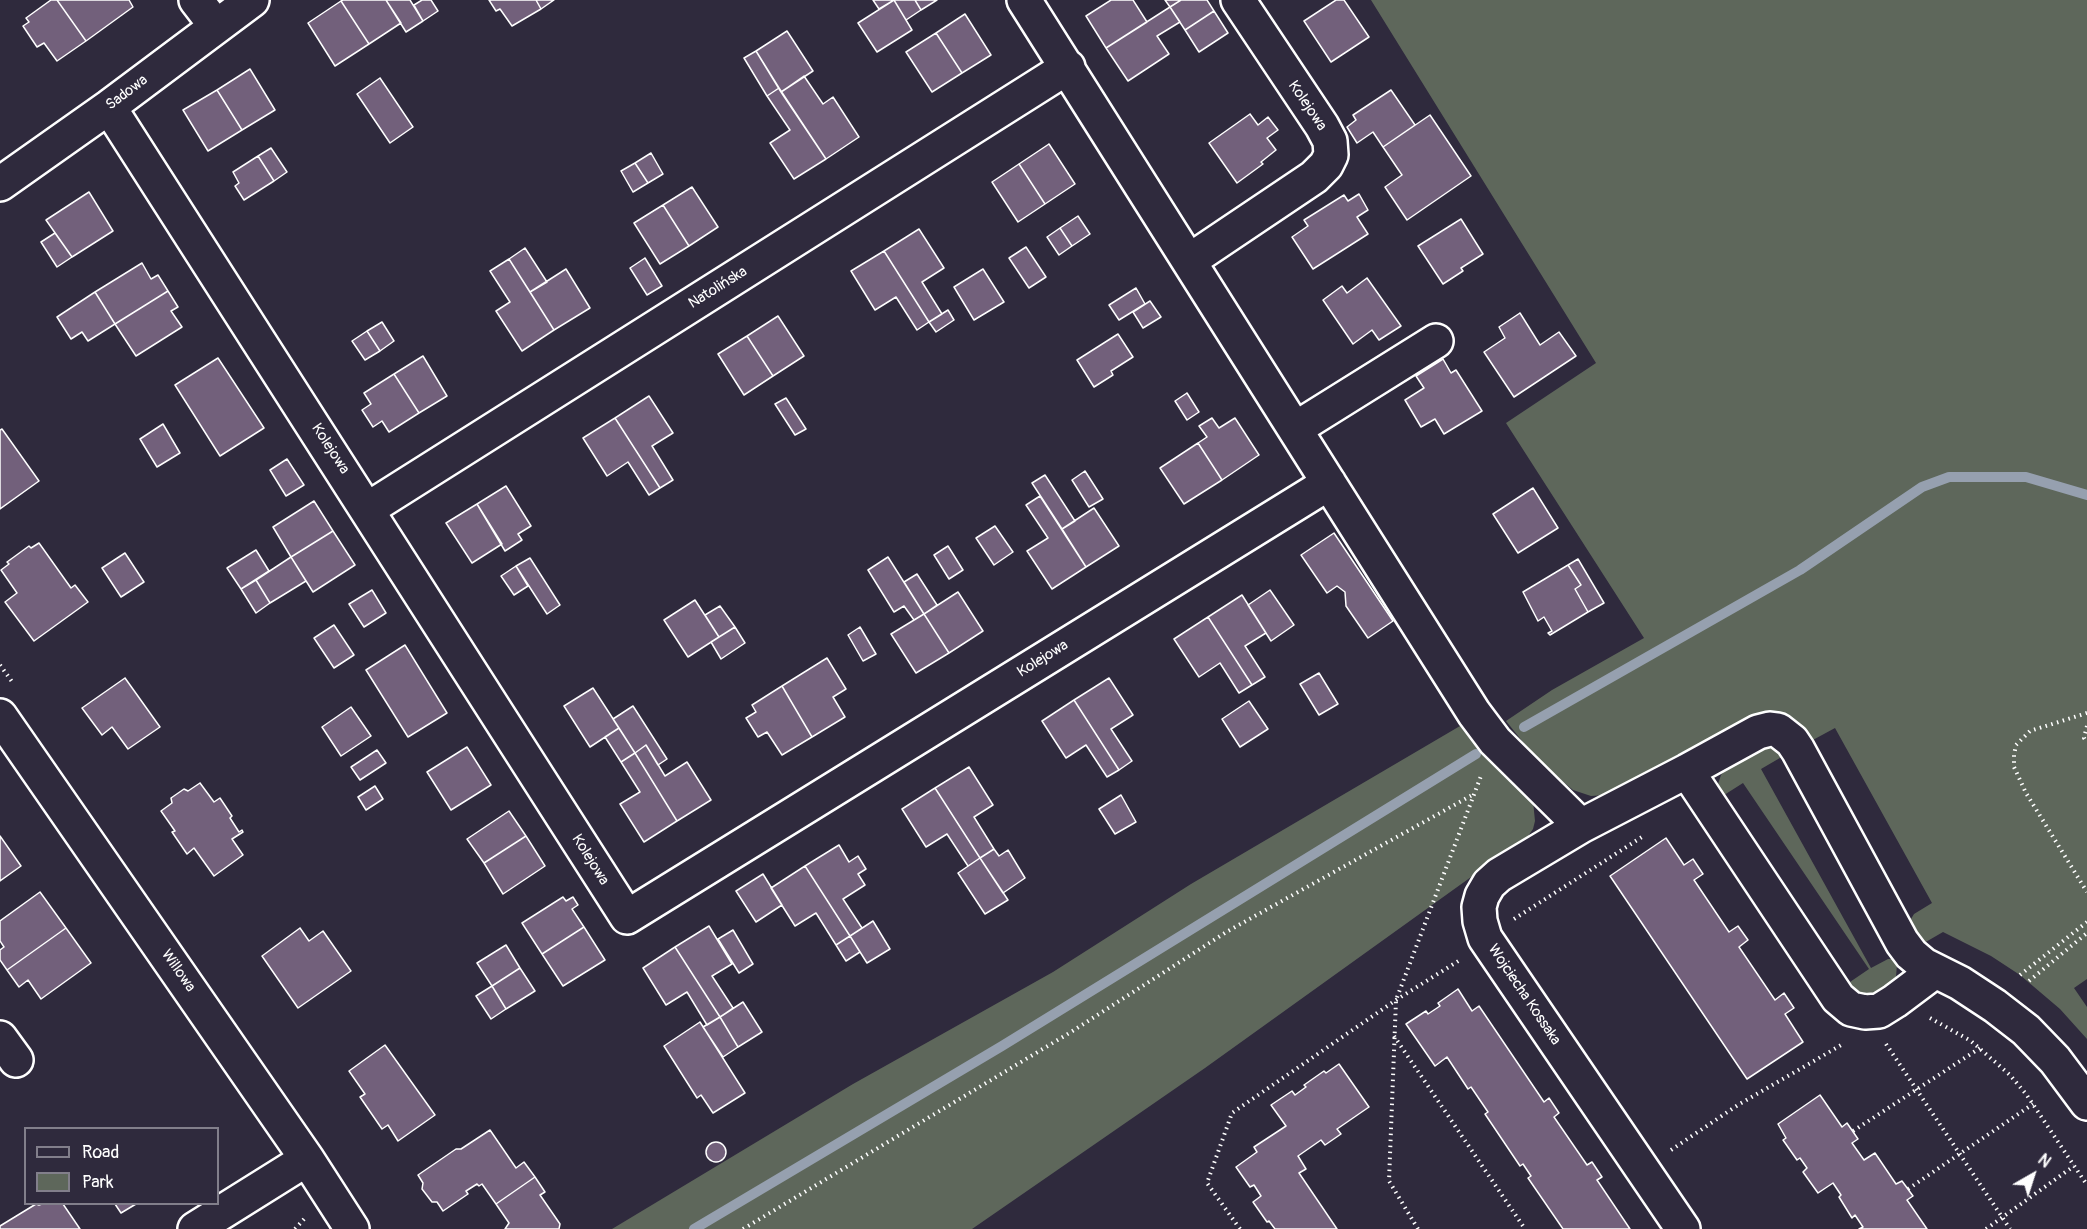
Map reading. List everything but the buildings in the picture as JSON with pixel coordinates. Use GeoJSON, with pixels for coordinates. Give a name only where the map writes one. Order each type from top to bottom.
{"type":"FeatureCollection","features":[{"type":"Feature","properties":{"kind":"street"},"geometry":{"type":"LineString","coordinates":[[196,0],[216,26]]}},
{"type":"Feature","properties":{"kind":"street","name":"Sadowa"},"geometry":{"type":"LineString","coordinates":[[0,184],[252,0]]}},
{"type":"Feature","properties":{"kind":"street"},"geometry":{"type":"LineString","coordinates":[[1024,0],[1474,713],[1495,741],[1581,826]]}},
{"type":"Feature","properties":{"kind":"street","name":"Kolejowa"},"geometry":{"type":"LineString","coordinates":[[1189,261],[1314,177],[1326,165],[1331,155],[1330,141],[1322,126],[1238,0]]}},
{"type":"Feature","properties":{"kind":"street","name":"Natolińska"},"geometry":{"type":"LineString","coordinates":[[368,509],[1068,68]]}},
{"type":"Feature","properties":{"kind":"street","name":"Kolejowa"},"geometry":{"type":"LineString","coordinates":[[109,106],[627,917],[1329,483]]}},
{"type":"Feature","properties":{"kind":"street"},"geometry":{"type":"LineString","coordinates":[[1295,429],[1436,341]]}},
{"type":"Feature","properties":{"kind":"street","name":"Willowa"},"geometry":{"type":"LineString","coordinates":[[0,716],[307,1159],[352,1229]]}},
{"type":"Feature","properties":{"kind":"street","name":"Wojciecha Kossaka"},"geometry":{"type":"LineString","coordinates":[[1683,1229],[1485,938],[1479,907],[1489,884],[1499,875],[1581,826],[1758,732],[1770,729],[1779,730],[1798,750],[1902,942],[1911,954],[1923,965],[1980,996],[2026,1030],[2055,1060],[2087,1103]]}},
{"type":"Feature","properties":{"kind":"street"},"geometry":{"type":"LineString","coordinates":[[1687,771],[1838,998],[1851,1009],[1865,1012],[1879,1011],[1935,971]]}},
{"type":"Feature","properties":{"kind":"street"},"geometry":{"type":"LineString","coordinates":[[195,1229],[307,1159]]}},
{"type":"Feature","properties":{"kind":"path"},"geometry":{"type":"LineString","coordinates":[[2087,713],[2055,725],[2030,731],[2016,745],[2014,755],[2014,767],[2026,793],[2087,892]]}},
{"type":"Feature","properties":{"kind":"path"},"geometry":{"type":"LineString","coordinates":[[2087,726],[2084,738],[2087,742]]}},
{"type":"Feature","properties":{"kind":"path"},"geometry":{"type":"LineString","coordinates":[[1418,1229],[1389,1181],[1396,1000],[1495,741]]}},
{"type":"Feature","properties":{"kind":"path"},"geometry":{"type":"LineString","coordinates":[[743,1229],[1071,1032],[1228,931],[1474,794]]}},
{"type":"Feature","properties":{"kind":"path"},"geometry":{"type":"LineString","coordinates":[[1240,1229],[1207,1183],[1232,1113],[1396,1000],[1481,947],[1485,938],[1649,832]]}},
{"type":"Feature","properties":{"kind":"path"},"geometry":{"type":"LineString","coordinates":[[2020,975],[2087,922]]}},
{"type":"Feature","properties":{"kind":"path"},"geometry":{"type":"LineString","coordinates":[[2029,981],[2087,933]]}},
{"type":"Feature","properties":{"kind":"path"},"geometry":{"type":"LineString","coordinates":[[1895,1001],[1943,1025],[1980,1048],[2010,1075],[2033,1104],[2087,1185]]}},
{"type":"Feature","properties":{"kind":"path"},"geometry":{"type":"LineString","coordinates":[[1394,1035],[1526,1229]]}},
{"type":"Feature","properties":{"kind":"path"},"geometry":{"type":"LineString","coordinates":[[1880,1035],[2010,1229]]}},
{"type":"Feature","properties":{"kind":"path"},"geometry":{"type":"LineString","coordinates":[[1642,1169],[1738,1105],[1845,1042]]}},
{"type":"Feature","properties":{"kind":"path"},"geometry":{"type":"LineString","coordinates":[[1853,1131],[1980,1048]]}},
{"type":"Feature","properties":{"kind":"path"},"geometry":{"type":"LineString","coordinates":[[1908,1189],[2033,1104]]}},
{"type":"Feature","properties":{"kind":"path"},"geometry":{"type":"LineString","coordinates":[[1986,1229],[2074,1166]]}},
{"type":"Feature","properties":{"kind":"green space"},"geometry":{"type":"Polygon","coordinates":[[[1371,0],[2087,0],[2087,979],[2074,988],[2087,1007],[2087,1039],[2060,1009],[2020,975],[1991,956],[1943,932],[1924,943],[1921,940],[1911,919],[1914,914],[1932,903],[1835,728],[1811,741],[1797,722],[1775,713],[1674,760],[1606,795],[1591,796],[1573,790],[1549,770],[1535,757],[1506,721],[1552,690],[1644,638],[1506,423],[1596,363],[1371,0]]]}},
{"type":"Feature","properties":{"kind":"green space"},"geometry":{"type":"Polygon","coordinates":[[[136,114],[368,481],[362,485],[131,118],[136,114]]]}},
{"type":"Feature","properties":{"kind":"green space"},"geometry":{"type":"Polygon","coordinates":[[[1460,726],[1482,752],[1524,788],[1533,801],[1535,821],[1533,829],[1524,842],[1492,862],[1205,1068],[972,1229],[612,1229],[853,1084],[1053,972],[1191,884],[1460,726]]]}},
{"type":"Feature","properties":{"kind":"green space"},"geometry":{"type":"Polygon","coordinates":[[[1770,747],[1785,755],[1761,769],[1871,968],[1888,959],[1892,959],[1897,964],[1896,977],[1885,991],[1872,996],[1865,995],[1856,992],[1847,984],[1869,969],[1743,783],[1721,797],[1718,784],[1727,767],[1770,747]]]}},
{"type":"Feature","properties":{"kind":"waterway"},"geometry":{"type":"LineString","coordinates":[[1524,727],[1800,570],[1922,487],[1949,477],[2026,477],[2087,495]]}},
{"type":"Feature","properties":{"kind":"waterway"},"geometry":{"type":"LineString","coordinates":[[694,1229],[1002,1046],[1476,754]]}}]}
